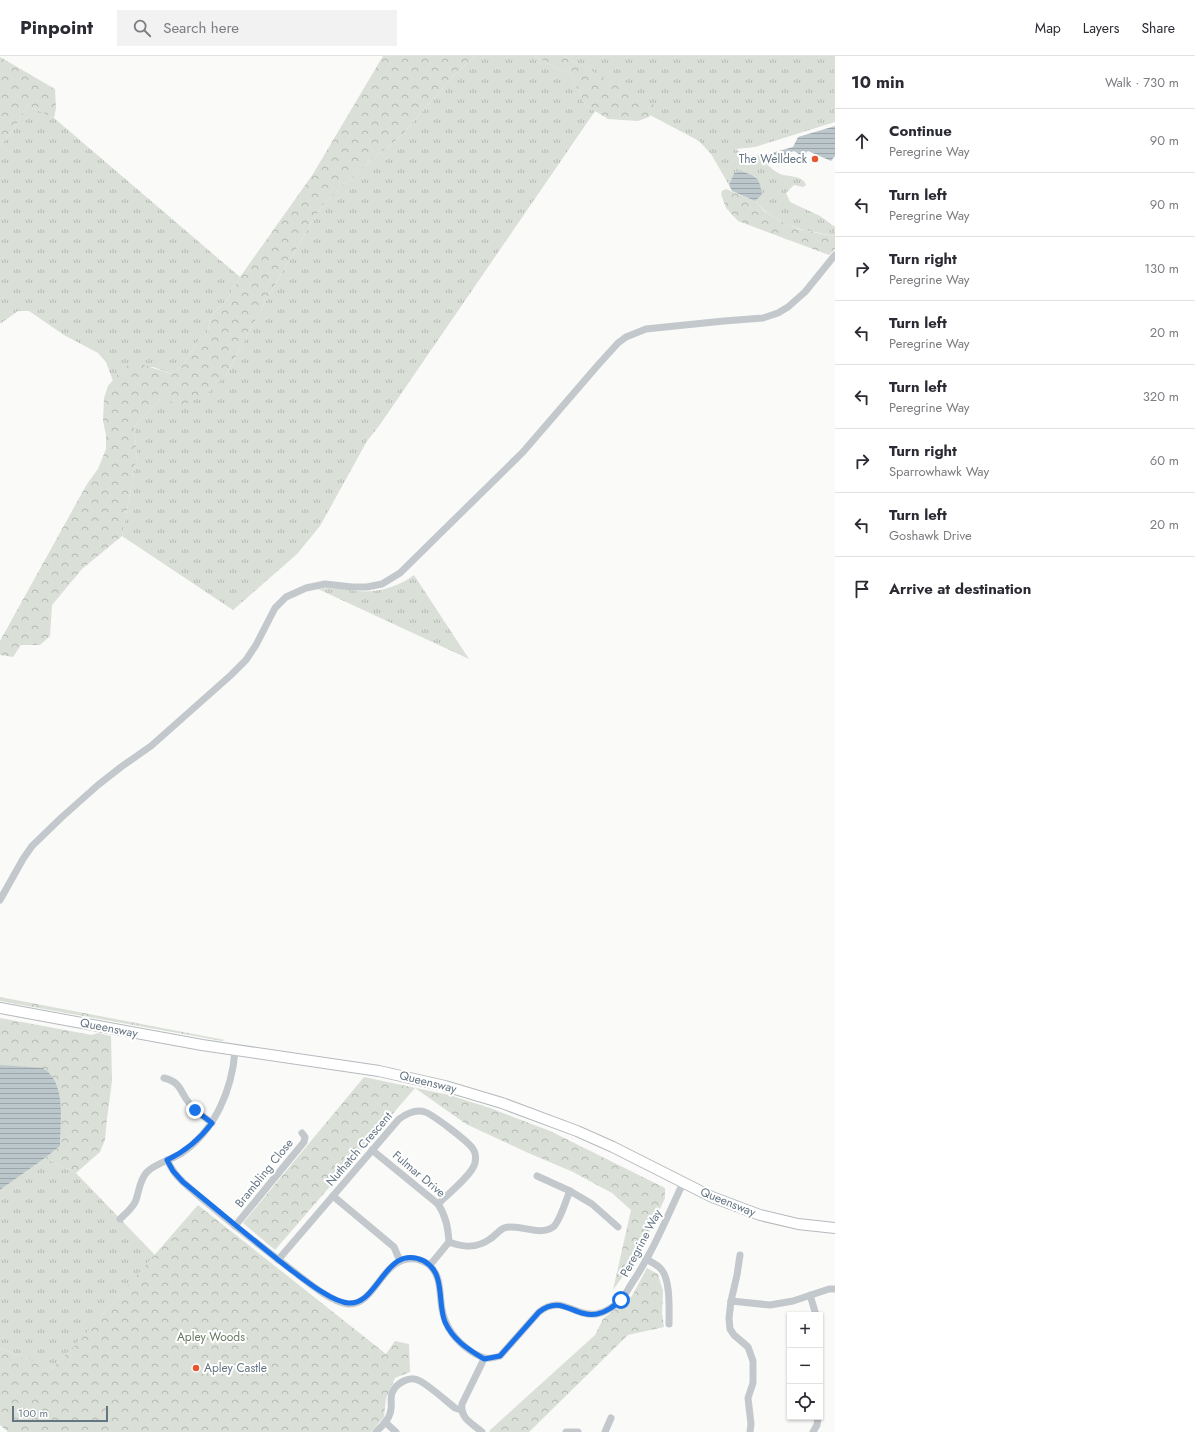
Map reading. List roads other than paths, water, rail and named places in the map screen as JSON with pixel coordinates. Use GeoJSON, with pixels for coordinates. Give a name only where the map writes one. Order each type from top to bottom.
{"type":"FeatureCollection","features":[{"type":"Feature","properties":{"kind":"main road","name":"Queensway"},"geometry":{"type":"LineString","coordinates":[[0,1008],[235,1050],[379,1071],[478,1095],[535,1114],[577,1131],[613,1147],[683,1183],[760,1215],[798,1224],[835,1228]]}},
{"type":"Feature","properties":{"kind":"street"},"geometry":{"type":"LineString","coordinates":[[0,900],[32,846],[98,785],[151,746],[246,660],[256,645],[275,608],[286,596],[306,588],[325,584],[367,587],[382,584],[400,573],[523,452],[598,365],[618,343],[626,337],[646,329],[724,320],[763,318],[778,313],[788,307],[805,292],[835,255]]}},
{"type":"Feature","properties":{"kind":"street"},"geometry":{"type":"LineString","coordinates":[[120,1219],[132,1207],[146,1173],[153,1167],[190,1147],[203,1135],[212,1123],[223,1102],[228,1087],[235,1050]]}},
{"type":"Feature","properties":{"kind":"street"},"geometry":{"type":"LineString","coordinates":[[164,1078],[173,1080],[195,1110],[212,1123]]}},
{"type":"Feature","properties":{"kind":"street","name":"Nuthatch Crescent"},"geometry":{"type":"LineString","coordinates":[[278,1260],[399,1119],[406,1114],[421,1111],[430,1114],[470,1144],[475,1153],[476,1158],[474,1167],[438,1204]]}},
{"type":"Feature","properties":{"kind":"street","name":"Brambling Close"},"geometry":{"type":"LineString","coordinates":[[235,1226],[304,1142],[305,1137],[302,1133]]}},
{"type":"Feature","properties":{"kind":"street","name":"Fulmar Drive"},"geometry":{"type":"LineString","coordinates":[[372,1150],[438,1204],[445,1215],[449,1242]]}},
{"type":"Feature","properties":{"kind":"street"},"geometry":{"type":"LineString","coordinates":[[167,1160],[173,1171],[183,1182],[235,1226],[321,1291],[347,1304],[355,1303],[364,1299],[387,1271],[400,1261],[416,1259],[422,1260],[430,1265],[438,1279],[445,1322],[453,1335],[465,1347],[484,1359],[462,1404],[461,1410],[463,1416],[482,1432]]}},
{"type":"Feature","properties":{"kind":"street"},"geometry":{"type":"LineString","coordinates":[[537,1176],[570,1191],[592,1204],[618,1227]]}},
{"type":"Feature","properties":{"kind":"street","name":"Peregrine Way"},"geometry":{"type":"LineString","coordinates":[[484,1359],[500,1356],[544,1308],[556,1304],[563,1305],[579,1312],[596,1314],[612,1307],[621,1300],[646,1260],[663,1228],[683,1183]]}},
{"type":"Feature","properties":{"kind":"street"},"geometry":{"type":"LineString","coordinates":[[430,1265],[449,1242],[461,1246],[472,1247],[489,1240],[504,1228],[519,1227],[546,1230],[553,1227],[557,1222],[570,1191]]}},
{"type":"Feature","properties":{"kind":"street"},"geometry":{"type":"LineString","coordinates":[[333,1196],[394,1246],[400,1261]]}},
{"type":"Feature","properties":{"kind":"street"},"geometry":{"type":"LineString","coordinates":[[740,1255],[738,1275],[731,1301],[729,1318],[730,1330],[748,1347],[753,1361],[753,1383],[748,1398],[751,1424],[750,1432]]}},
{"type":"Feature","properties":{"kind":"street"},"geometry":{"type":"LineString","coordinates":[[646,1260],[660,1268],[665,1276],[668,1287],[670,1324]]}},
{"type":"Feature","properties":{"kind":"street"},"geometry":{"type":"LineString","coordinates":[[731,1301],[770,1305],[793,1301],[829,1289],[835,1289]]}},
{"type":"Feature","properties":{"kind":"street"},"geometry":{"type":"LineString","coordinates":[[810,1295],[815,1312]]}},
{"type":"Feature","properties":{"kind":"street"},"geometry":{"type":"LineString","coordinates":[[376,1432],[385,1422],[390,1413],[391,1396],[394,1389],[400,1383],[411,1379],[421,1381],[454,1408],[461,1410]]}},
{"type":"Feature","properties":{"kind":"street"},"geometry":{"type":"LineString","coordinates":[[605,1432],[610,1418]]}},
{"type":"Feature","properties":{"kind":"street"},"geometry":{"type":"LineString","coordinates":[[813,1432],[817,1425],[818,1420]]}},
{"type":"Feature","properties":{"kind":"street"},"geometry":{"type":"LineString","coordinates":[[385,1422],[396,1432]]}},
{"type":"Feature","properties":{"kind":"street"},"geometry":{"type":"LineString","coordinates":[[566,1432],[578,1432]]}},
{"type":"Feature","properties":{"kind":"place","name":"The Welldeck"},"geometry":{"type":"Point","coordinates":[815,159]}},
{"type":"Feature","properties":{"kind":"place","name":"Apley Castle"},"geometry":{"type":"Point","coordinates":[196,1368]}},
{"type":"Feature","properties":{"kind":"park label","name":"Apley Woods"},"geometry":{"type":"Point","coordinates":[211,1337]}}]}
